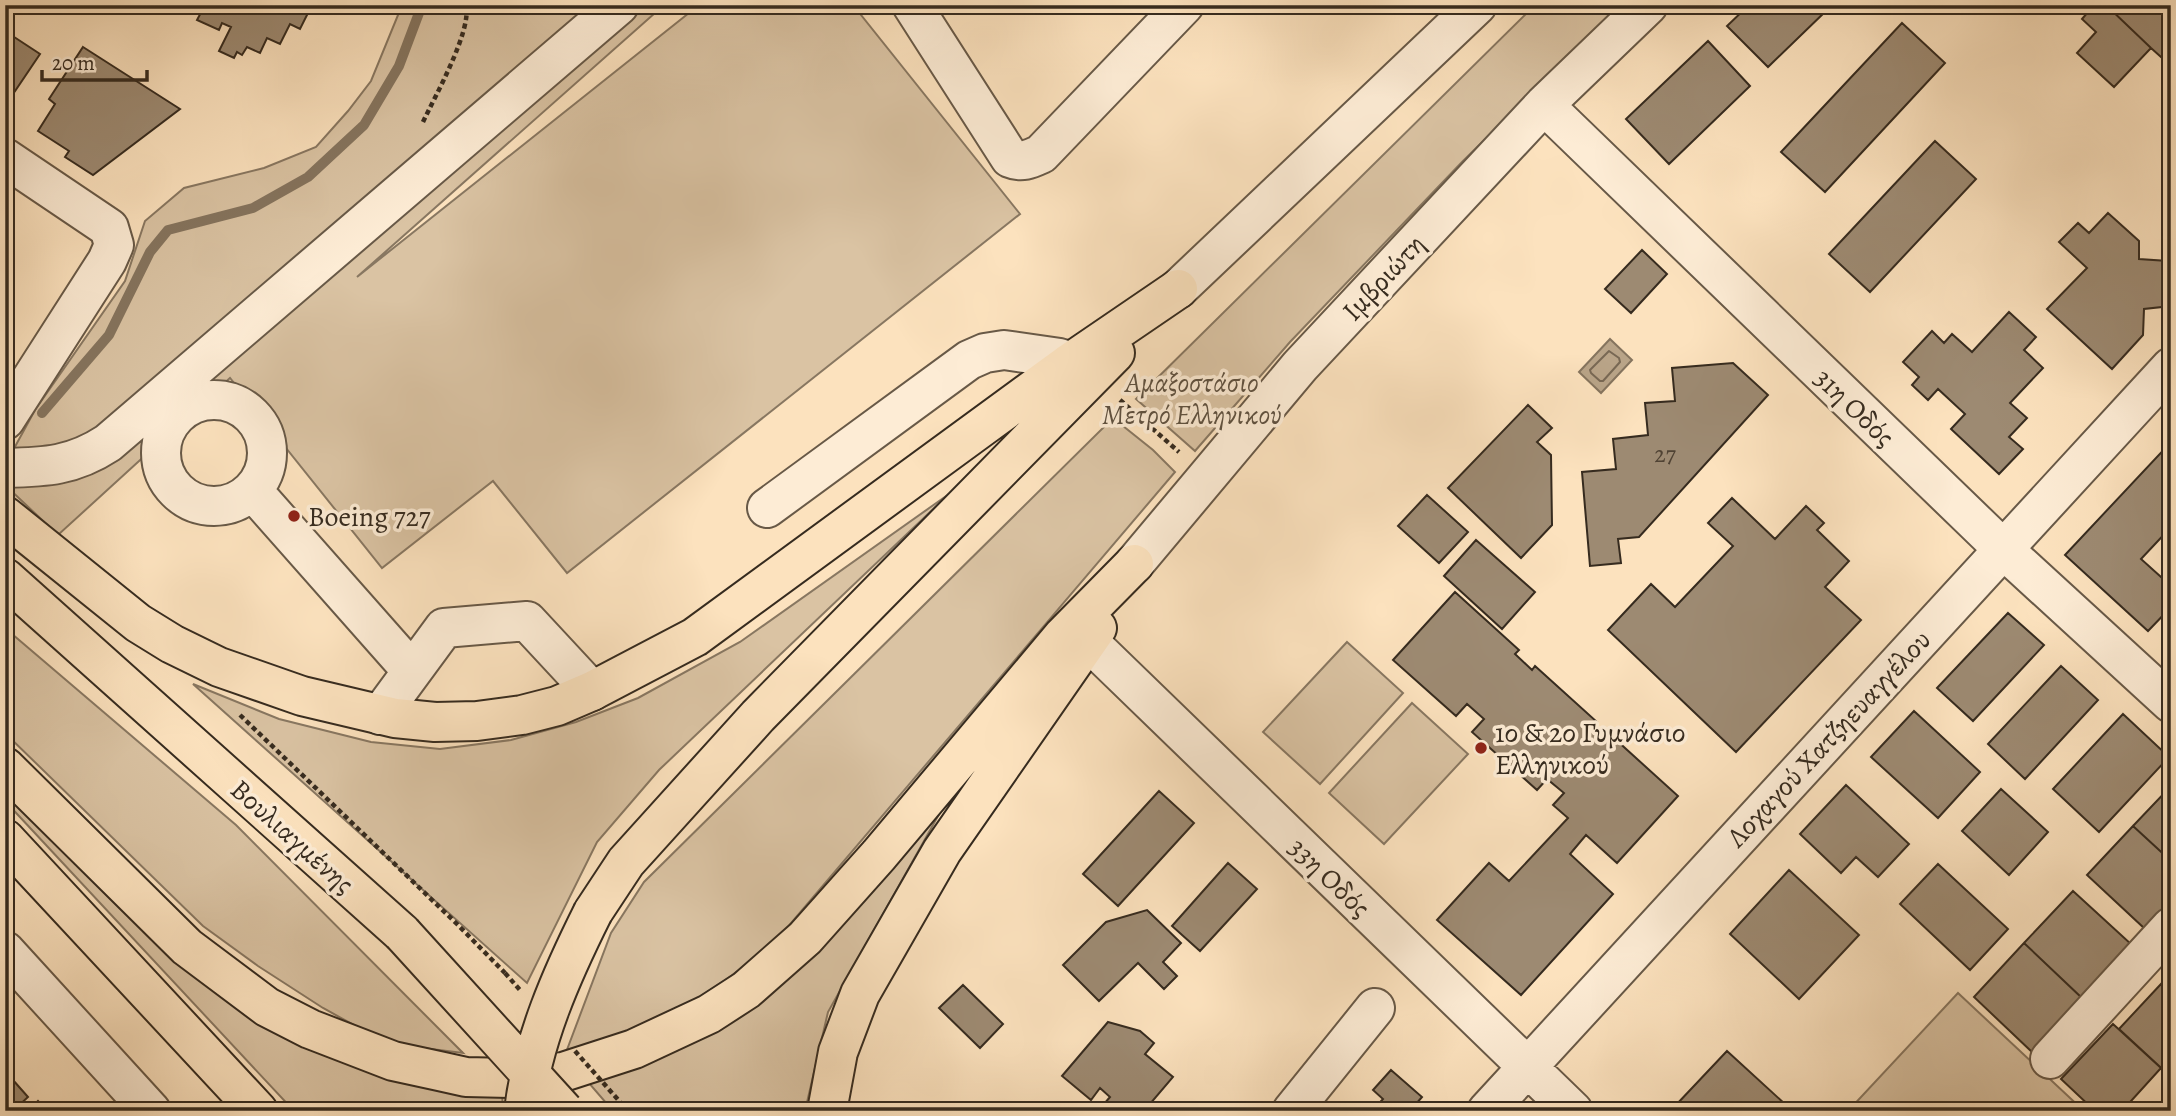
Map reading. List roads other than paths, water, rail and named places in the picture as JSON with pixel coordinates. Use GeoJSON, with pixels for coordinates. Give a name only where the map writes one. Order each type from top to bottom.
{"type":"FeatureCollection","features":[{"type":"Feature","properties":{"kind":"main road"},"geometry":{"type":"LineString","coordinates":[[5,516],[138,623],[172,644],[219,667],[302,696],[380,715],[435,722],[522,715],[592,691],[695,637],[1079,371],[1178,289]]}},
{"type":"Feature","properties":{"kind":"main road"},"geometry":{"type":"LineString","coordinates":[[524,1111],[525,1097],[544,1024],[573,952],[593,912],[626,862],[1079,371]]}},
{"type":"Feature","properties":{"kind":"main road"},"geometry":{"type":"LineString","coordinates":[[827,1111],[838,1052],[860,994],[942,851],[1089,642],[1134,564]]}},
{"type":"Feature","properties":{"kind":"main road"},"geometry":{"type":"LineString","coordinates":[[5,767],[187,947],[267,1007],[310,1029],[393,1061],[439,1072],[466,1077],[510,1078],[563,1072],[634,1049],[709,1014],[746,990],[805,938],[879,855],[1063,636],[1134,564]]}},
{"type":"Feature","properties":{"kind":"main road","name":"Βουλιαγμένης"},"geometry":{"type":"LineString","coordinates":[[5,578],[402,933],[564,1111]]}},
{"type":"Feature","properties":{"kind":"main road"},"geometry":{"type":"LineString","coordinates":[[5,839],[258,1111]]}},
{"type":"Feature","properties":{"kind":"street"},"geometry":{"type":"LineString","coordinates":[[5,468],[47,467],[74,461],[90,455],[108,443],[619,5]]}},
{"type":"Feature","properties":{"kind":"street"},"geometry":{"type":"LineString","coordinates":[[912,5],[1010,158],[1018,162],[1041,153],[1184,5]]}},
{"type":"Feature","properties":{"kind":"street","name":"Ιμβριώτη"},"geometry":{"type":"LineString","coordinates":[[1134,564],[1300,366],[1544,106],[1648,5]]}},
{"type":"Feature","properties":{"kind":"street"},"geometry":{"type":"LineString","coordinates":[[1178,289],[1462,10]]}},
{"type":"Feature","properties":{"kind":"street","name":"31η Οδός"},"geometry":{"type":"LineString","coordinates":[[1544,106],[2003,548],[2171,703]]}},
{"type":"Feature","properties":{"kind":"street"},"geometry":{"type":"LineString","coordinates":[[5,158],[109,228],[114,245],[107,261],[5,420]]}},
{"type":"Feature","properties":{"kind":"street"},"geometry":{"type":"LineString","coordinates":[[767,508],[977,356],[1004,349],[1060,358],[1079,371]]}},
{"type":"Feature","properties":{"kind":"street","name":"Λοχαγού Χατζηευαγγέλου"},"geometry":{"type":"LineString","coordinates":[[1487,1111],[2171,367]]}},
{"type":"Feature","properties":{"kind":"street"},"geometry":{"type":"LineString","coordinates":[[252,490],[412,671]]}},
{"type":"Feature","properties":{"kind":"street"},"geometry":{"type":"LineString","coordinates":[[380,715],[444,628],[527,621],[592,691]]}},
{"type":"Feature","properties":{"kind":"street","name":"33η Οδός"},"geometry":{"type":"LineString","coordinates":[[1089,642],[1573,1111]]}},
{"type":"Feature","properties":{"kind":"street"},"geometry":{"type":"LineString","coordinates":[[2049,1059],[2171,927]]}},
{"type":"Feature","properties":{"kind":"street"},"geometry":{"type":"LineString","coordinates":[[5,951],[151,1111]]}},
{"type":"Feature","properties":{"kind":"street"},"geometry":{"type":"LineString","coordinates":[[1292,1111],[1375,1008]]}},
{"type":"Feature","properties":{"kind":"water"},"geometry":{"type":"Polygon","coordinates":[[[1610,339],[1632,360],[1601,393],[1579,372],[1610,339]]]}},
{"type":"Feature","properties":{"kind":"waterway"},"geometry":{"type":"LineString","coordinates":[[42,413],[109,335],[150,252],[168,230],[253,208],[308,177],[364,125],[399,66],[422,5]]}},
{"type":"Feature","properties":{"kind":"place","name":"Boeing 727"},"geometry":{"type":"Point","coordinates":[294,516]}},
{"type":"Feature","properties":{"kind":"place","name":"1ο & 2ο Γυμνάσιο Ελληνικού"},"geometry":{"type":"Point","coordinates":[1481,748]}},
{"type":"Feature","properties":{"kind":"park label","name":"Αμαξοστάσιο Μετρό Ελληνικού"},"geometry":{"type":"Point","coordinates":[1192,398]}}]}
